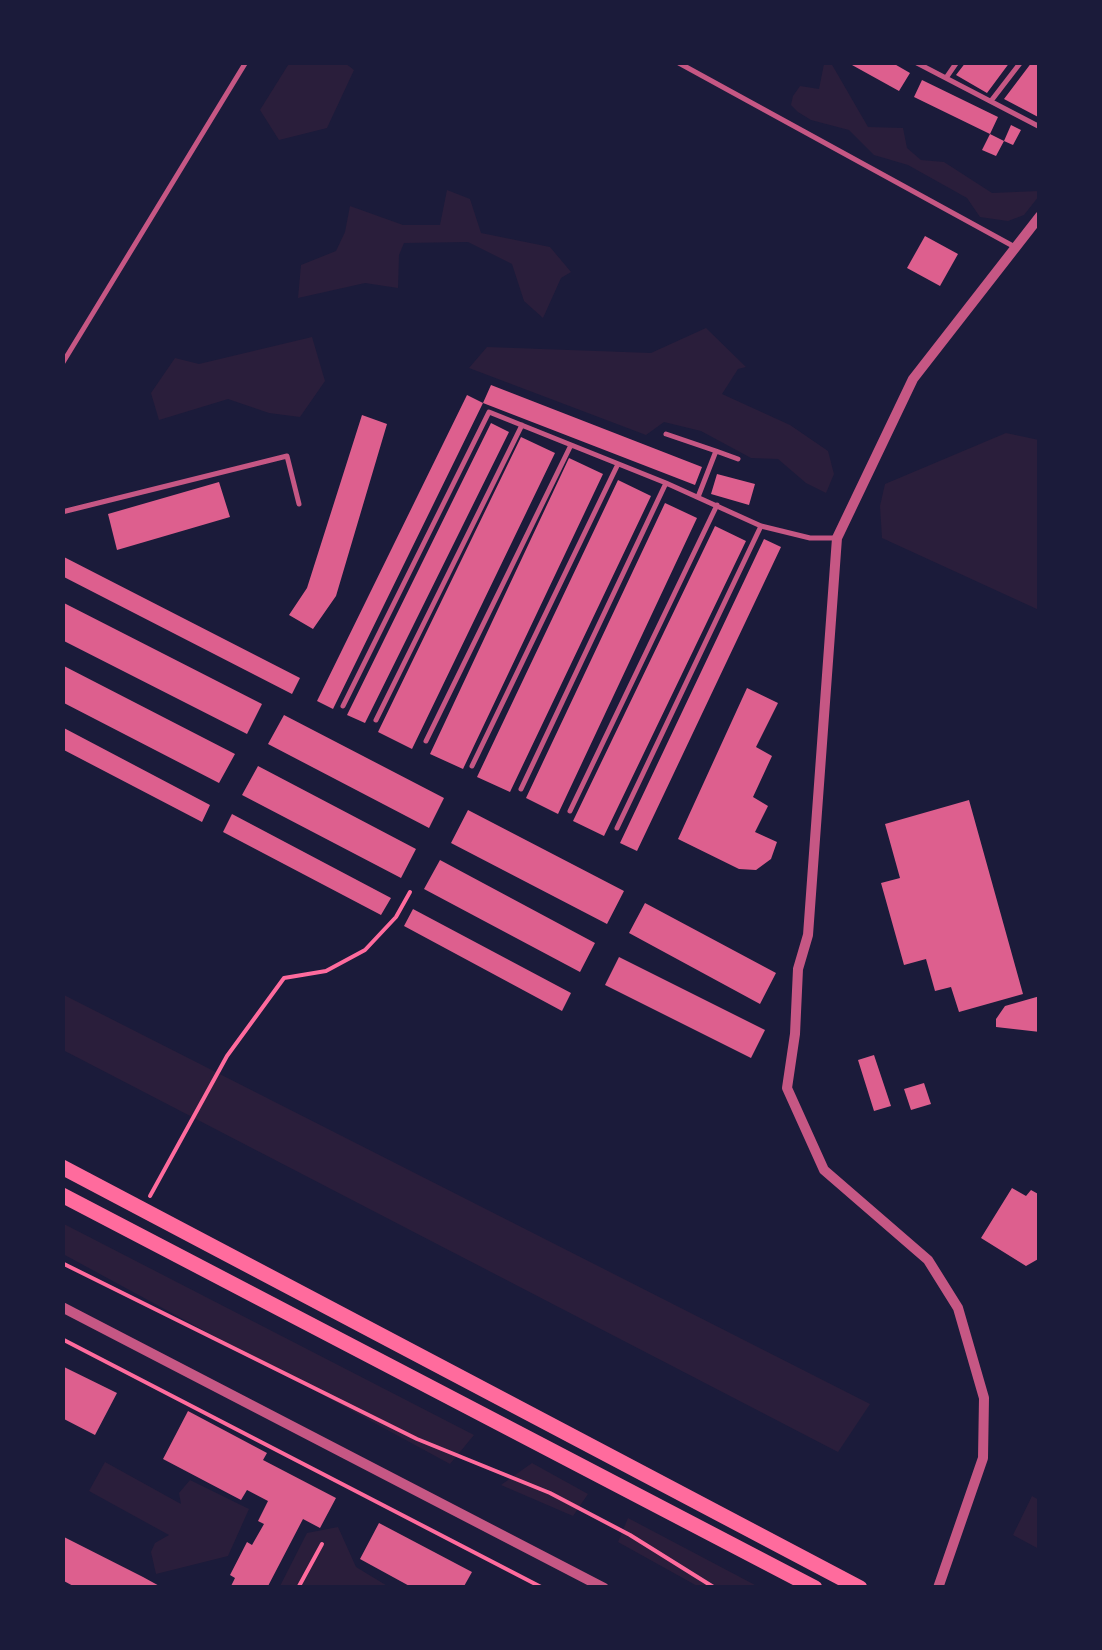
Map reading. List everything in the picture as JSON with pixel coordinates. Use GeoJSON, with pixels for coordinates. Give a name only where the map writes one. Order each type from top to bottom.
{"type":"FeatureCollection","features":[{"type":"Feature","properties":{"kind":"highway"},"geometry":{"type":"LineString","coordinates":[[62,1167],[860,1588]]}},
{"type":"Feature","properties":{"kind":"highway"},"geometry":{"type":"LineString","coordinates":[[62,1195],[815,1588]]}},
{"type":"Feature","properties":{"kind":"street"},"geometry":{"type":"LineString","coordinates":[[938,1588],[984,1458],[984,1398],[958,1308],[928,1260],[824,1170],[787,1088],[798,970],[808,935],[837,538],[913,378],[1040,216]]}},
{"type":"Feature","properties":{"kind":"street"},"geometry":{"type":"LineString","coordinates":[[62,1306],[604,1588]]}},
{"type":"Feature","properties":{"kind":"lane"},"geometry":{"type":"LineString","coordinates":[[62,364],[246,62]]}},
{"type":"Feature","properties":{"kind":"lane"},"geometry":{"type":"LineString","coordinates":[[677,62],[1013,246]]}},
{"type":"Feature","properties":{"kind":"lane"},"geometry":{"type":"LineString","coordinates":[[915,62],[1040,126]]}},
{"type":"Feature","properties":{"kind":"lane"},"geometry":{"type":"LineString","coordinates":[[946,78],[957,62]]}},
{"type":"Feature","properties":{"kind":"lane"},"geometry":{"type":"LineString","coordinates":[[990,101],[1021,62]]}},
{"type":"Feature","properties":{"kind":"lane"},"geometry":{"type":"LineString","coordinates":[[343,706],[489,412],[761,526],[810,538],[837,538]]}},
{"type":"Feature","properties":{"kind":"lane"},"geometry":{"type":"LineString","coordinates":[[376,720],[522,425]]}},
{"type":"Feature","properties":{"kind":"lane"},"geometry":{"type":"LineString","coordinates":[[666,434],[738,459]]}},
{"type":"Feature","properties":{"kind":"lane"},"geometry":{"type":"LineString","coordinates":[[426,741],[571,445]]}},
{"type":"Feature","properties":{"kind":"lane"},"geometry":{"type":"LineString","coordinates":[[698,497],[716,451]]}},
{"type":"Feature","properties":{"kind":"lane"},"geometry":{"type":"LineString","coordinates":[[62,512],[287,456],[299,504]]}},
{"type":"Feature","properties":{"kind":"lane"},"geometry":{"type":"LineString","coordinates":[[472,766],[618,464]]}},
{"type":"Feature","properties":{"kind":"lane"},"geometry":{"type":"LineString","coordinates":[[521,789],[666,483]]}},
{"type":"Feature","properties":{"kind":"lane"},"geometry":{"type":"LineString","coordinates":[[570,810],[717,505]]}},
{"type":"Feature","properties":{"kind":"lane"},"geometry":{"type":"LineString","coordinates":[[617,828],[761,526]]}},
{"type":"Feature","properties":{"kind":"path"},"geometry":{"type":"LineString","coordinates":[[143,1210],[227,1056],[284,978],[326,972],[365,950],[396,917],[410,892]]}},
{"type":"Feature","properties":{"kind":"path"},"geometry":{"type":"LineString","coordinates":[[62,1263],[417,1439],[550,1492],[630,1535],[715,1588]]}},
{"type":"Feature","properties":{"kind":"path"},"geometry":{"type":"LineString","coordinates":[[62,1339],[543,1588]]}},
{"type":"Feature","properties":{"kind":"path"},"geometry":{"type":"LineString","coordinates":[[298,1588],[322,1544]]}},
{"type":"Feature","properties":{"kind":"shaded area"},"geometry":{"type":"Polygon","coordinates":[[[290,62],[345,63],[354,70],[327,128],[279,140],[260,110],[290,62]]]}},
{"type":"Feature","properties":{"kind":"shaded area"},"geometry":{"type":"Polygon","coordinates":[[[831,63],[868,127],[903,128],[907,148],[921,160],[944,162],[992,193],[1039,191],[1039,196],[1024,215],[1008,221],[980,217],[967,198],[908,165],[874,155],[849,130],[811,120],[798,112],[791,105],[793,96],[800,86],[819,89],[824,64],[831,63]]]}},
{"type":"Feature","properties":{"kind":"shaded area"},"geometry":{"type":"Polygon","coordinates":[[[447,190],[470,199],[481,233],[550,247],[571,272],[561,278],[543,318],[524,301],[512,264],[468,242],[404,243],[399,255],[398,288],[365,283],[298,298],[301,265],[336,251],[350,206],[403,225],[440,225],[447,190]]]}},
{"type":"Feature","properties":{"kind":"shaded area"},"geometry":{"type":"Polygon","coordinates":[[[706,328],[746,367],[738,369],[722,394],[790,425],[828,451],[834,474],[826,493],[806,483],[778,459],[751,458],[701,431],[664,422],[646,435],[469,368],[487,347],[651,353],[706,328]]]}},
{"type":"Feature","properties":{"kind":"shaded area"},"geometry":{"type":"Polygon","coordinates":[[[312,337],[325,381],[300,417],[269,413],[228,399],[159,420],[151,393],[175,358],[199,364],[312,337]]]}},
{"type":"Feature","properties":{"kind":"shaded area"},"geometry":{"type":"Polygon","coordinates":[[[1006,433],[1039,440],[1039,610],[882,538],[880,506],[885,484],[1006,433]]]}},
{"type":"Feature","properties":{"kind":"shaded area"},"geometry":{"type":"Polygon","coordinates":[[[62,994],[870,1404],[838,1452],[63,1050],[62,994]]]}},
{"type":"Feature","properties":{"kind":"shaded area"},"geometry":{"type":"Polygon","coordinates":[[[62,1223],[474,1435],[450,1464],[63,1254],[62,1223]]]}},
{"type":"Feature","properties":{"kind":"shaded area"},"geometry":{"type":"Polygon","coordinates":[[[105,1462],[181,1504],[179,1493],[190,1480],[249,1509],[228,1556],[156,1574],[151,1552],[155,1543],[169,1535],[89,1491],[105,1462]]]}},
{"type":"Feature","properties":{"kind":"shaded area"},"geometry":{"type":"Polygon","coordinates":[[[532,1463],[588,1494],[573,1516],[501,1485],[532,1463]]]}},
{"type":"Feature","properties":{"kind":"shaded area"},"geometry":{"type":"Polygon","coordinates":[[[1032,1496],[1039,1500],[1039,1549],[1013,1535],[1032,1496]]]}},
{"type":"Feature","properties":{"kind":"shaded area"},"geometry":{"type":"Polygon","coordinates":[[[628,1518],[755,1585],[699,1587],[618,1542],[628,1518]]]}},
{"type":"Feature","properties":{"kind":"shaded area"},"geometry":{"type":"Polygon","coordinates":[[[338,1527],[356,1567],[389,1587],[279,1588],[307,1533],[338,1527]]]}},
{"type":"Feature","properties":{"kind":"building"},"geometry":{"type":"Polygon","coordinates":[[[891,62],[910,73],[899,91],[852,65],[891,62]]]}},
{"type":"Feature","properties":{"kind":"building"},"geometry":{"type":"Polygon","coordinates":[[[966,62],[1010,62],[987,93],[956,75],[966,62]]]}},
{"type":"Feature","properties":{"kind":"building"},"geometry":{"type":"Polygon","coordinates":[[[1032,62],[1040,62],[1040,118],[1004,99],[1032,62]]]}},
{"type":"Feature","properties":{"kind":"building"},"geometry":{"type":"Polygon","coordinates":[[[922,80],[998,117],[990,134],[914,97],[922,80]]]}},
{"type":"Feature","properties":{"kind":"building"},"geometry":{"type":"Polygon","coordinates":[[[1011,125],[1021,130],[1013,145],[1004,141],[1011,125]]]}},
{"type":"Feature","properties":{"kind":"building"},"geometry":{"type":"Polygon","coordinates":[[[990,134],[1004,141],[996,156],[982,150],[990,134]]]}},
{"type":"Feature","properties":{"kind":"building"},"geometry":{"type":"Polygon","coordinates":[[[925,236],[958,254],[940,286],[907,268],[925,236]]]}},
{"type":"Feature","properties":{"kind":"building"},"geometry":{"type":"Polygon","coordinates":[[[491,385],[702,467],[695,485],[483,403],[491,385]]]}},
{"type":"Feature","properties":{"kind":"building"},"geometry":{"type":"Polygon","coordinates":[[[467,395],[483,403],[333,709],[317,701],[467,395]]]}},
{"type":"Feature","properties":{"kind":"building"},"geometry":{"type":"Polygon","coordinates":[[[362,415],[387,424],[336,596],[313,629],[289,615],[307,588],[362,415]]]}},
{"type":"Feature","properties":{"kind":"building"},"geometry":{"type":"Polygon","coordinates":[[[491,423],[509,432],[365,723],[347,715],[491,423]]]}},
{"type":"Feature","properties":{"kind":"building"},"geometry":{"type":"Polygon","coordinates":[[[521,437],[555,453],[412,749],[378,732],[521,437]]]}},
{"type":"Feature","properties":{"kind":"building"},"geometry":{"type":"Polygon","coordinates":[[[569,458],[603,474],[463,769],[430,754],[569,458]]]}},
{"type":"Feature","properties":{"kind":"building"},"geometry":{"type":"Polygon","coordinates":[[[717,474],[755,484],[749,505],[711,494],[717,474]]]}},
{"type":"Feature","properties":{"kind":"building"},"geometry":{"type":"Polygon","coordinates":[[[618,480],[651,496],[510,792],[477,777],[618,480]]]}},
{"type":"Feature","properties":{"kind":"building"},"geometry":{"type":"Polygon","coordinates":[[[219,482],[230,517],[117,550],[108,514],[219,482]]]}},
{"type":"Feature","properties":{"kind":"building"},"geometry":{"type":"Polygon","coordinates":[[[665,503],[697,518],[558,814],[526,798],[665,503]]]}},
{"type":"Feature","properties":{"kind":"building"},"geometry":{"type":"Polygon","coordinates":[[[715,526],[746,541],[604,836],[573,821],[715,526]]]}},
{"type":"Feature","properties":{"kind":"building"},"geometry":{"type":"Polygon","coordinates":[[[764,539],[781,547],[637,851],[620,843],[764,539]]]}},
{"type":"Feature","properties":{"kind":"building"},"geometry":{"type":"Polygon","coordinates":[[[62,556],[300,678],[292,694],[62,576],[62,556]]]}},
{"type":"Feature","properties":{"kind":"building"},"geometry":{"type":"Polygon","coordinates":[[[62,602],[262,704],[247,734],[62,640],[62,602]]]}},
{"type":"Feature","properties":{"kind":"building"},"geometry":{"type":"Polygon","coordinates":[[[62,665],[235,754],[219,783],[62,702],[62,665]]]}},
{"type":"Feature","properties":{"kind":"building"},"geometry":{"type":"Polygon","coordinates":[[[747,688],[778,703],[756,747],[772,756],[753,797],[768,806],[755,832],[777,842],[771,859],[756,870],[739,869],[678,839],[747,688]]]}},
{"type":"Feature","properties":{"kind":"building"},"geometry":{"type":"Polygon","coordinates":[[[284,715],[444,798],[429,828],[268,744],[284,715]]]}},
{"type":"Feature","properties":{"kind":"building"},"geometry":{"type":"Polygon","coordinates":[[[62,727],[210,805],[202,822],[62,749],[62,727]]]}},
{"type":"Feature","properties":{"kind":"building"},"geometry":{"type":"Polygon","coordinates":[[[258,766],[416,849],[401,878],[242,795],[258,766]]]}},
{"type":"Feature","properties":{"kind":"building"},"geometry":{"type":"Polygon","coordinates":[[[969,800],[1023,994],[959,1012],[951,987],[935,991],[926,959],[904,965],[881,883],[900,878],[885,824],[969,800]]]}},
{"type":"Feature","properties":{"kind":"building"},"geometry":{"type":"Polygon","coordinates":[[[468,810],[624,891],[607,924],[451,843],[468,810]]]}},
{"type":"Feature","properties":{"kind":"building"},"geometry":{"type":"Polygon","coordinates":[[[232,814],[391,898],[381,915],[223,832],[232,814]]]}},
{"type":"Feature","properties":{"kind":"building"},"geometry":{"type":"Polygon","coordinates":[[[440,860],[595,943],[580,972],[424,889],[440,860]]]}},
{"type":"Feature","properties":{"kind":"building"},"geometry":{"type":"Polygon","coordinates":[[[645,903],[776,973],[760,1004],[629,933],[645,903]]]}},
{"type":"Feature","properties":{"kind":"building"},"geometry":{"type":"Polygon","coordinates":[[[413,909],[571,993],[562,1011],[404,926],[413,909]]]}},
{"type":"Feature","properties":{"kind":"building"},"geometry":{"type":"Polygon","coordinates":[[[619,957],[765,1030],[751,1058],[605,985],[619,957]]]}},
{"type":"Feature","properties":{"kind":"building"},"geometry":{"type":"Polygon","coordinates":[[[1040,996],[1040,1032],[996,1027],[996,1019],[1005,1006],[1040,996]]]}},
{"type":"Feature","properties":{"kind":"building"},"geometry":{"type":"Polygon","coordinates":[[[874,1055],[891,1106],[874,1111],[858,1060],[874,1055]]]}},
{"type":"Feature","properties":{"kind":"building"},"geometry":{"type":"Polygon","coordinates":[[[924,1083],[931,1104],[911,1110],[904,1089],[924,1083]]]}},
{"type":"Feature","properties":{"kind":"building"},"geometry":{"type":"Polygon","coordinates":[[[1012,1188],[1026,1196],[1031,1190],[1040,1195],[1040,1258],[1026,1266],[981,1238],[1012,1188]]]}},
{"type":"Feature","properties":{"kind":"building"},"geometry":{"type":"Polygon","coordinates":[[[62,1366],[117,1393],[95,1435],[62,1418],[62,1366]]]}},
{"type":"Feature","properties":{"kind":"building"},"geometry":{"type":"Polygon","coordinates":[[[188,1411],[267,1453],[263,1460],[336,1498],[320,1528],[303,1519],[267,1588],[230,1588],[235,1578],[230,1575],[247,1542],[252,1545],[264,1524],[258,1521],[268,1501],[247,1490],[241,1500],[163,1459],[188,1411]]]}},
{"type":"Feature","properties":{"kind":"building"},"geometry":{"type":"Polygon","coordinates":[[[379,1523],[472,1572],[463,1588],[413,1588],[360,1559],[379,1523]]]}},
{"type":"Feature","properties":{"kind":"building"},"geometry":{"type":"Polygon","coordinates":[[[62,1536],[163,1588],[77,1588],[62,1580],[62,1536]]]}}]}
